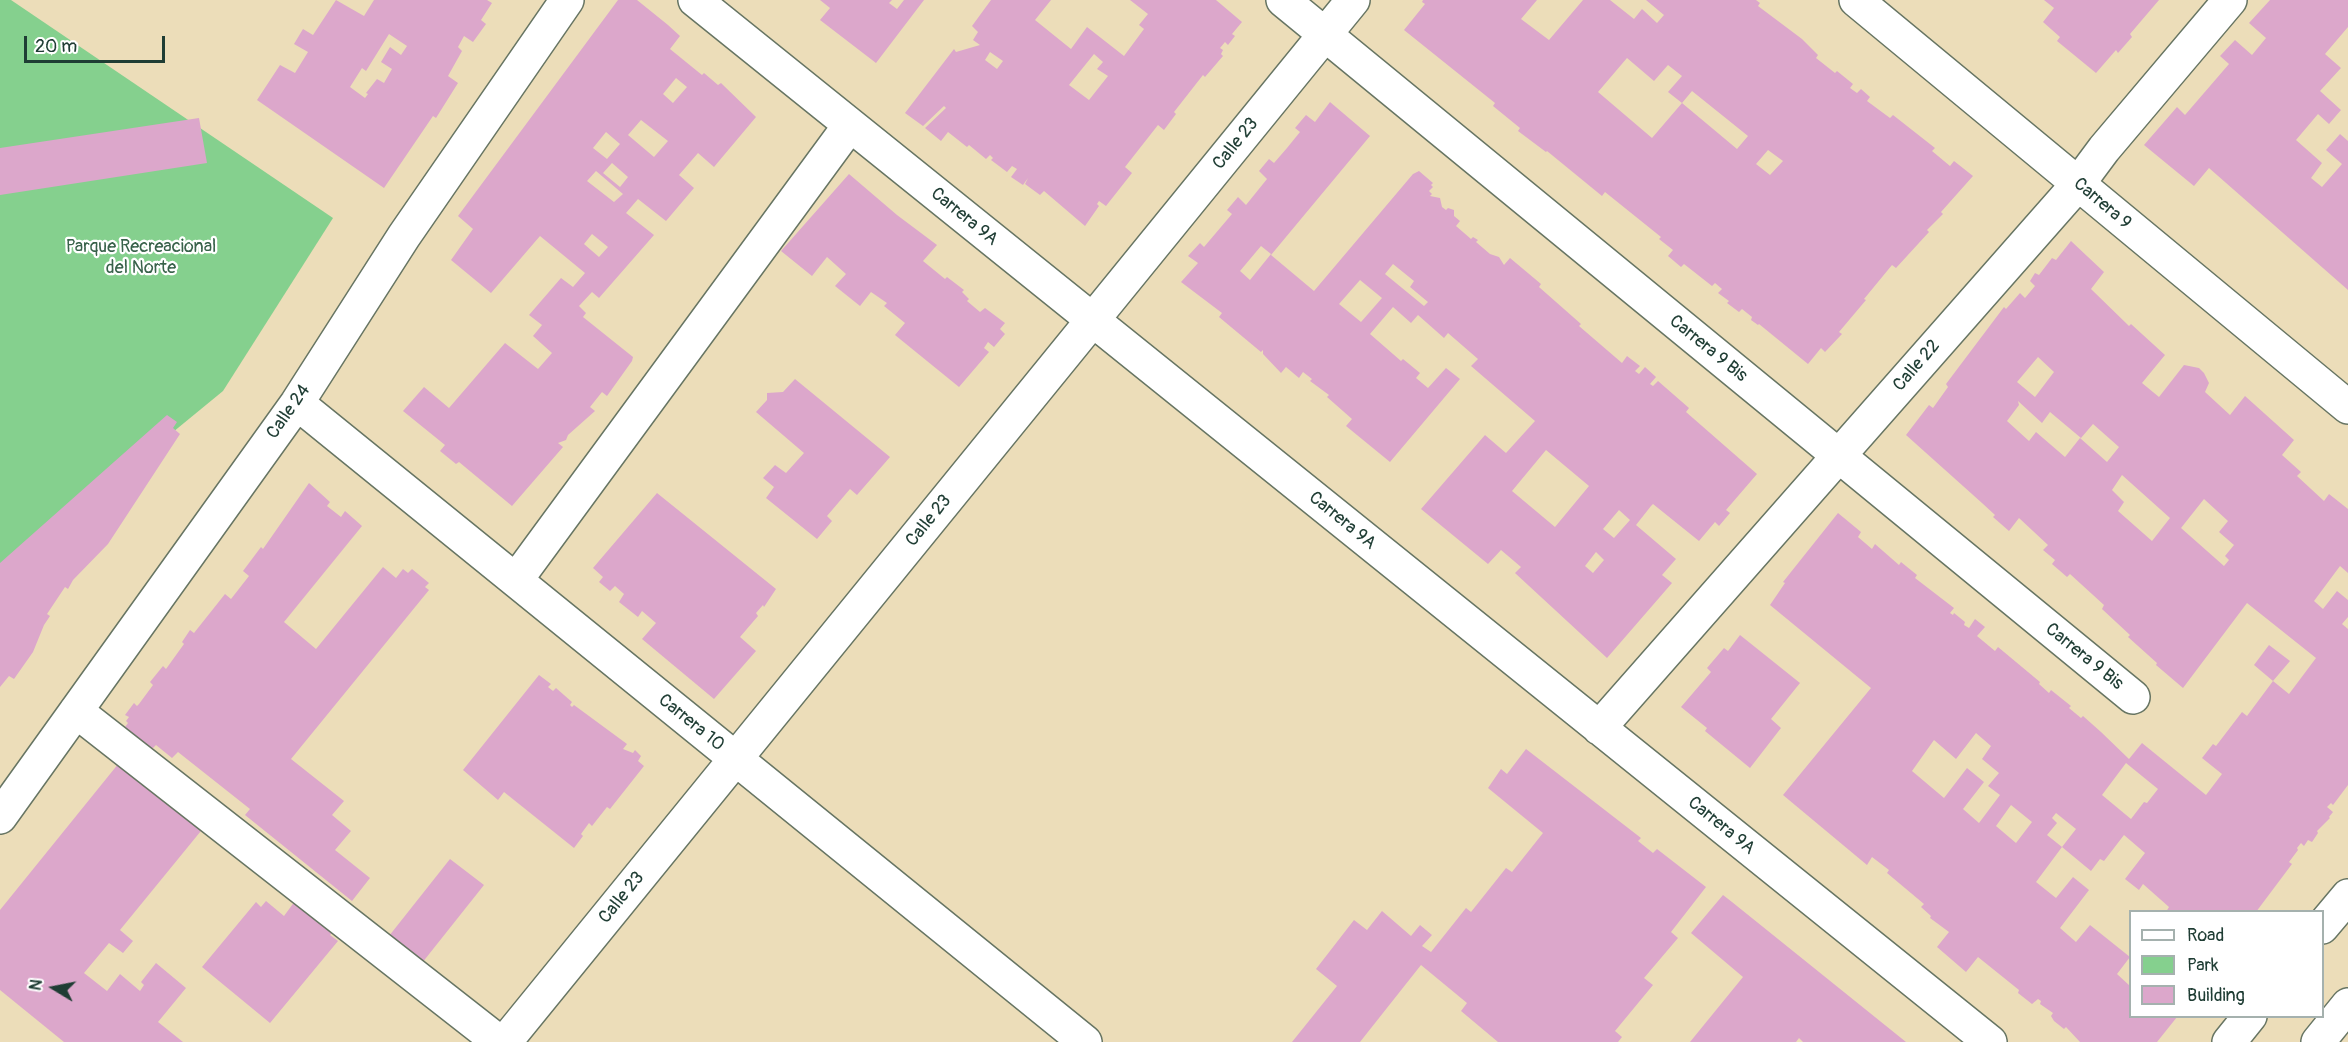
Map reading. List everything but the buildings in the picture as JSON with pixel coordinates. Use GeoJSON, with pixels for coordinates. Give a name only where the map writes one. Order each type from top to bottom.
{"type":"FeatureCollection","features":[{"type":"Feature","properties":{"kind":"street","name":"Calle 24"},"geometry":{"type":"LineString","coordinates":[[0,817],[297,403],[404,236],[567,0]]}},
{"type":"Feature","properties":{"kind":"street","name":"Carrera 9A"},"geometry":{"type":"LineString","coordinates":[[695,0],[1990,1042]]}},
{"type":"Feature","properties":{"kind":"street","name":"Carrera 9 Bis"},"geometry":{"type":"LineString","coordinates":[[1283,0],[2133,697]]}},
{"type":"Feature","properties":{"kind":"street","name":"Calle 23"},"geometry":{"type":"LineString","coordinates":[[505,1042],[1353,0]]}},
{"type":"Feature","properties":{"kind":"street","name":"Carrera 9"},"geometry":{"type":"LineString","coordinates":[[1856,0],[2348,407]]}},
{"type":"Feature","properties":{"kind":"street","name":"Calle 22"},"geometry":{"type":"LineString","coordinates":[[1599,728],[2078,184],[2104,149],[2230,0]]}},
{"type":"Feature","properties":{"kind":"street"},"geometry":{"type":"LineString","coordinates":[[516,580],[850,125]]}},
{"type":"Feature","properties":{"kind":"street","name":"Carrera 10"},"geometry":{"type":"LineString","coordinates":[[297,403],[1079,1040]]}},
{"type":"Feature","properties":{"kind":"street"},"geometry":{"type":"LineString","coordinates":[[76,711],[499,1042]]}},
{"type":"Feature","properties":{"kind":"street"},"geometry":{"type":"LineString","coordinates":[[2324,925],[2348,896]]}},
{"type":"Feature","properties":{"kind":"street"},"geometry":{"type":"LineString","coordinates":[[2318,1042],[2348,1005]]}},
{"type":"Feature","properties":{"kind":"street"},"geometry":{"type":"LineString","coordinates":[[2229,1042],[2249,1018]]}},
{"type":"Feature","properties":{"kind":"green space","name":"Parque Recreacional del Norte"},"geometry":{"type":"Polygon","coordinates":[[[0,0],[11,0],[333,218],[223,391],[0,574],[0,0]]]}}]}
